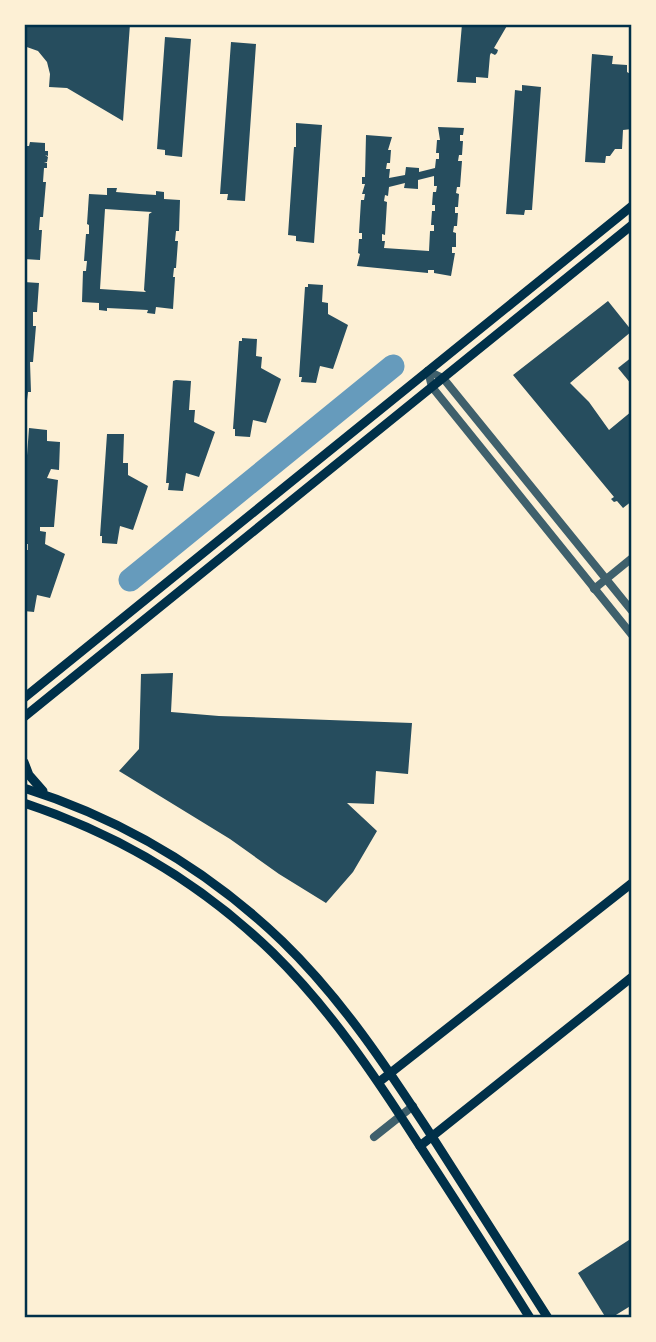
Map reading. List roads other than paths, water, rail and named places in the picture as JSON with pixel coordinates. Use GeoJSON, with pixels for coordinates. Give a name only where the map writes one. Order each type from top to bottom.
{"type":"FeatureCollection","features":[{"type":"Feature","properties":{"kind":"main road"},"geometry":{"type":"LineString","coordinates":[[24,698],[632,206]]}},
{"type":"Feature","properties":{"kind":"main road"},"geometry":{"type":"LineString","coordinates":[[26,717],[632,225]]}},
{"type":"Feature","properties":{"kind":"main road"},"geometry":{"type":"LineString","coordinates":[[24,762],[35,784],[47,795]]}},
{"type":"Feature","properties":{"kind":"main road"},"geometry":{"type":"LineString","coordinates":[[24,788],[114,822],[195,869],[236,901],[302,962],[359,1028],[391,1073],[548,1318]]}},
{"type":"Feature","properties":{"kind":"main road"},"geometry":{"type":"LineString","coordinates":[[24,803],[71,820],[135,850],[186,881],[226,912],[291,972],[347,1038],[379,1082],[530,1318]]}},
{"type":"Feature","properties":{"kind":"main road"},"geometry":{"type":"LineString","coordinates":[[379,1082],[632,883]]}},
{"type":"Feature","properties":{"kind":"main road"},"geometry":{"type":"LineString","coordinates":[[420,1146],[632,977]]}},
{"type":"Feature","properties":{"kind":"street"},"geometry":{"type":"LineString","coordinates":[[428,371],[443,378],[632,611]]}},
{"type":"Feature","properties":{"kind":"street"},"geometry":{"type":"LineString","coordinates":[[428,371],[432,387],[632,635]]}},
{"type":"Feature","properties":{"kind":"street"},"geometry":{"type":"LineString","coordinates":[[594,589],[632,558]]}},
{"type":"Feature","properties":{"kind":"street"},"geometry":{"type":"LineString","coordinates":[[374,1137],[413,1106]]}},
{"type":"Feature","properties":{"kind":"waterway"},"geometry":{"type":"LineString","coordinates":[[130,580],[393,366]]}}]}
